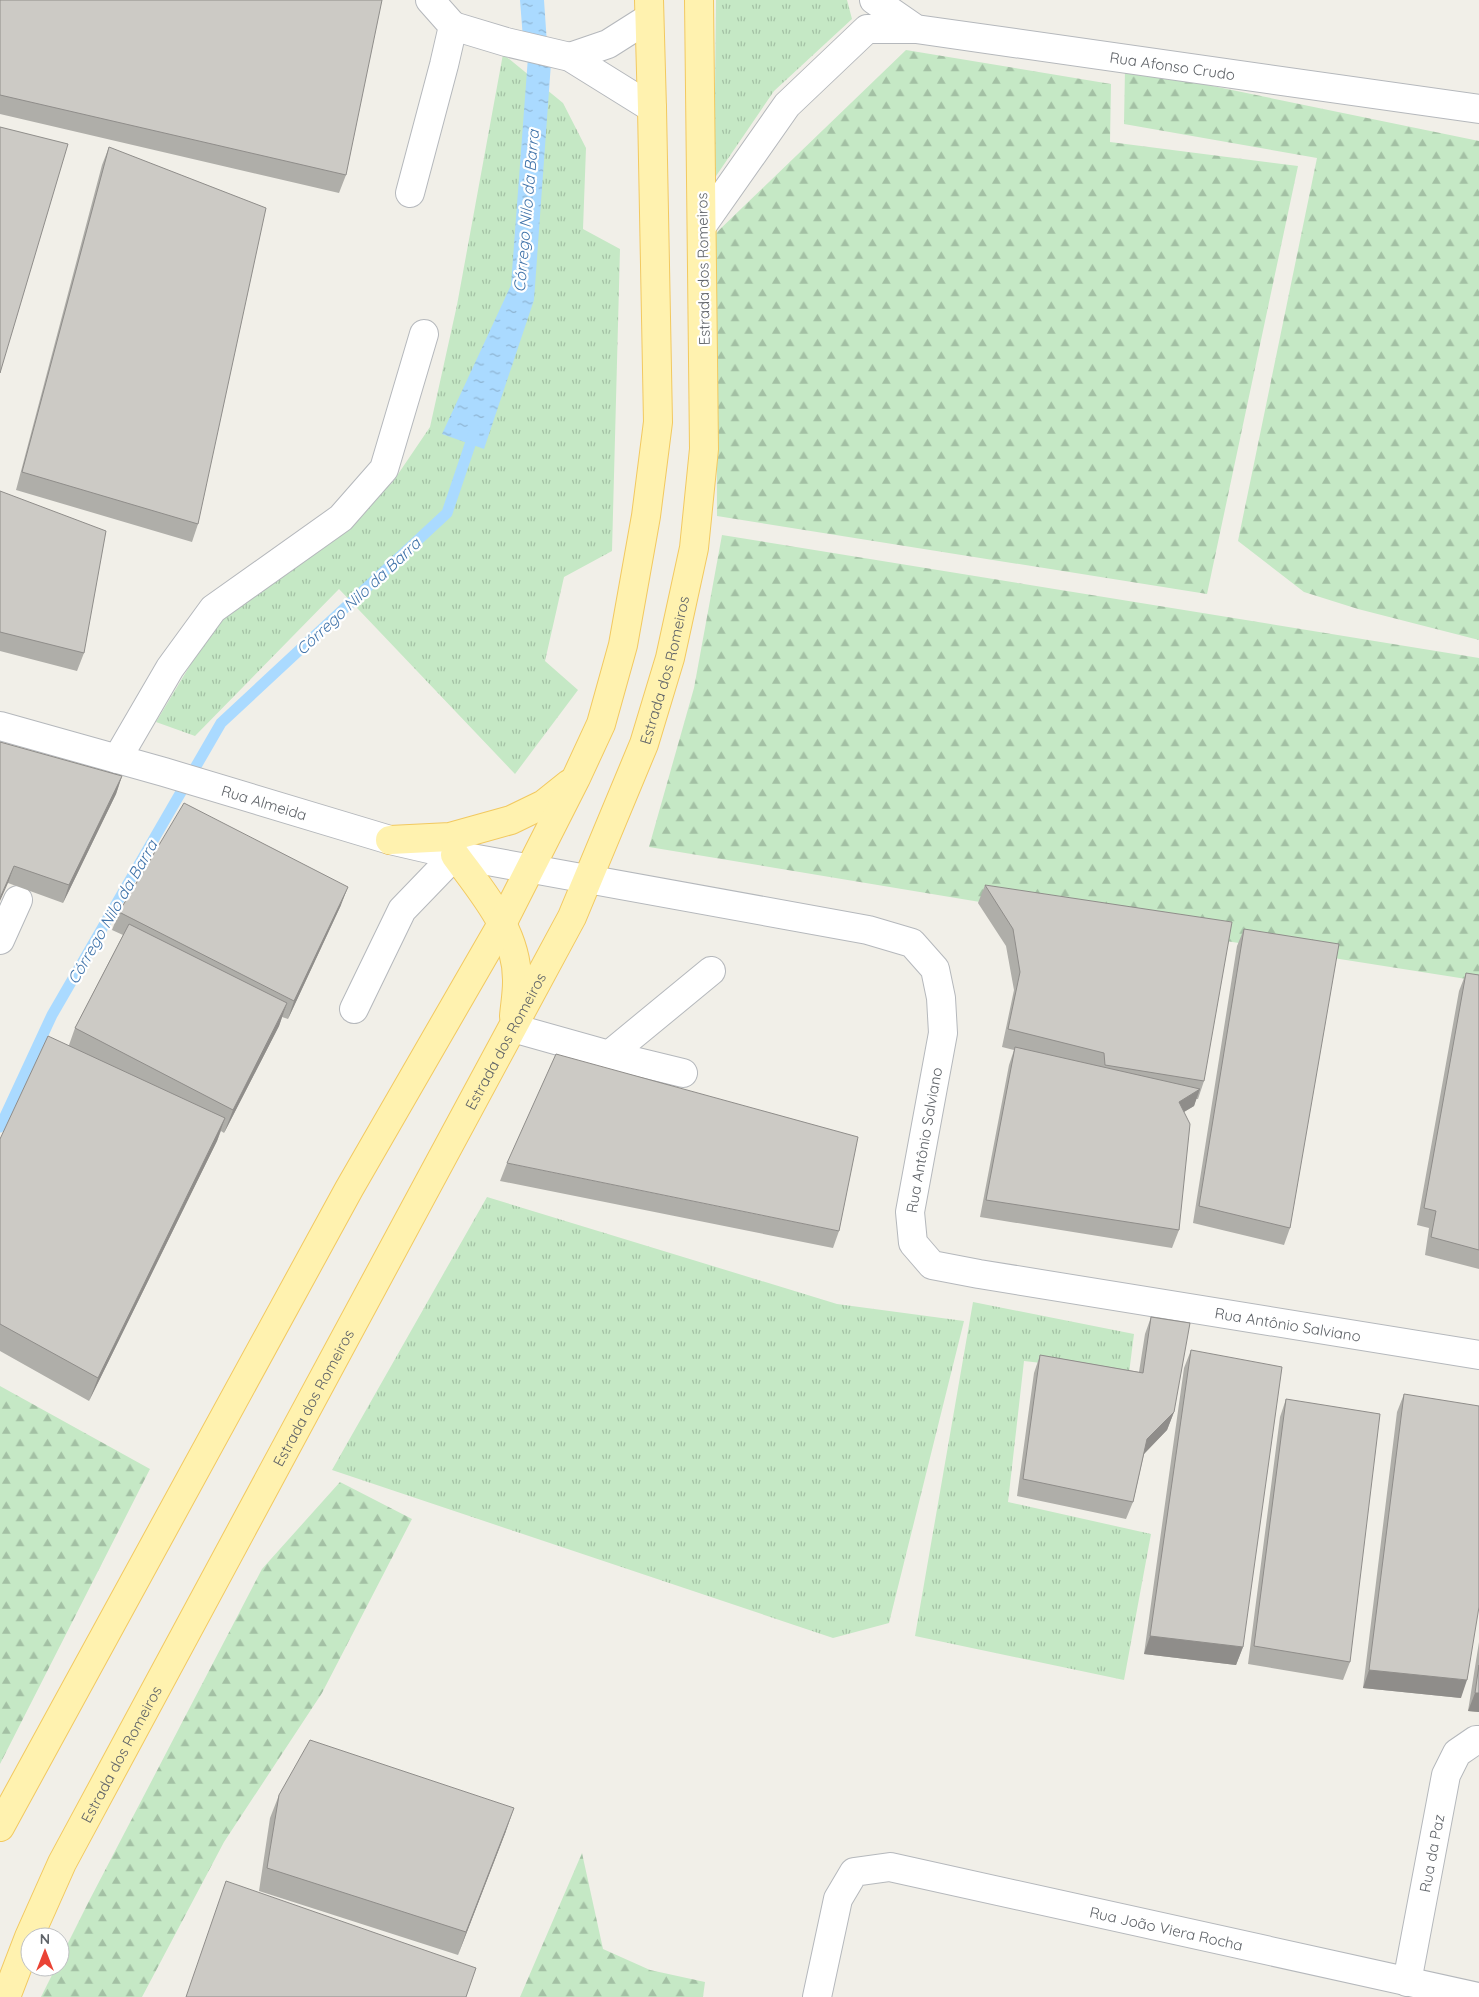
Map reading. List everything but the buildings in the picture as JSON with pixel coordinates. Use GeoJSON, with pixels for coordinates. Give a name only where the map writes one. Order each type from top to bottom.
{"type":"FeatureCollection","features":[{"type":"Feature","properties":{"kind":"main road","name":"Estrada dos Romeiros"},"geometry":{"type":"LineString","coordinates":[[6,1997],[28,1937],[62,1863],[572,917],[644,744],[670,658],[694,548],[705,426],[700,0]]}},
{"type":"Feature","properties":{"kind":"main road"},"geometry":{"type":"LineString","coordinates":[[0,1827],[349,1189],[502,922],[576,778],[601,724],[623,645],[646,516],[658,422],[649,9]]}},
{"type":"Feature","properties":{"kind":"main road"},"geometry":{"type":"LineString","coordinates":[[390,840],[450,837],[511,820],[544,804],[576,778]]}},
{"type":"Feature","properties":{"kind":"main road"},"geometry":{"type":"LineString","coordinates":[[455,855],[502,922],[514,957],[518,980],[513,1028]]}},
{"type":"Feature","properties":{"kind":"street"},"geometry":{"type":"LineString","coordinates":[[430,0],[452,26],[564,56],[652,108]]}},
{"type":"Feature","properties":{"kind":"street","name":"Rua Afonso Crudo"},"geometry":{"type":"LineString","coordinates":[[874,0],[916,29],[1479,109]]}},
{"type":"Feature","properties":{"kind":"street"},"geometry":{"type":"LineString","coordinates":[[564,56],[608,44],[649,9]]}},
{"type":"Feature","properties":{"kind":"street"},"geometry":{"type":"LineString","coordinates":[[410,193],[444,65],[452,26]]}},
{"type":"Feature","properties":{"kind":"street"},"geometry":{"type":"LineString","coordinates":[[702,226],[788,105],[867,29],[916,29]]}},
{"type":"Feature","properties":{"kind":"street"},"geometry":{"type":"LineString","coordinates":[[117,759],[170,668],[213,609],[341,518],[384,468],[424,334]]}},
{"type":"Feature","properties":{"kind":"street","name":"Rua Almeida"},"geometry":{"type":"LineString","coordinates":[[0,726],[164,772],[390,840],[455,855],[531,867]]}},
{"type":"Feature","properties":{"kind":"street"},"geometry":{"type":"LineString","coordinates":[[354,1009],[402,910],[455,855]]}},
{"type":"Feature","properties":{"kind":"street","name":"Rua Antônio Salviano"},"geometry":{"type":"LineString","coordinates":[[531,867],[868,930],[912,943],[935,969],[942,998],[943,1034],[910,1212],[913,1243],[932,1265],[1479,1355]]}},
{"type":"Feature","properties":{"kind":"street"},"geometry":{"type":"LineString","coordinates":[[0,940],[18,900]]}},
{"type":"Feature","properties":{"kind":"street"},"geometry":{"type":"LineString","coordinates":[[609,1055],[711,971]]}},
{"type":"Feature","properties":{"kind":"street"},"geometry":{"type":"LineString","coordinates":[[513,1028],[609,1055],[683,1073]]}},
{"type":"Feature","properties":{"kind":"street","name":"Rua da Paz"},"geometry":{"type":"LineString","coordinates":[[1407,1982],[1446,1775],[1457,1753],[1476,1740],[1479,1740]]}},
{"type":"Feature","properties":{"kind":"street","name":"Rua João Viera Rocha"},"geometry":{"type":"LineString","coordinates":[[817,1997],[838,1899],[854,1872],[890,1867],[1478,1997]]}},
{"type":"Feature","properties":{"kind":"green space"},"geometry":{"type":"Polygon","coordinates":[[[716,0],[847,0],[852,19],[774,91],[714,179],[716,0]]]}},
{"type":"Feature","properties":{"kind":"green space"},"geometry":{"type":"Polygon","coordinates":[[[906,50],[1111,84],[1110,142],[1298,166],[1207,594],[717,516],[716,233],[906,50]]]}},
{"type":"Feature","properties":{"kind":"green space"},"geometry":{"type":"Polygon","coordinates":[[[503,54],[563,103],[586,148],[583,229],[620,249],[612,551],[564,577],[545,661],[578,690],[515,774],[339,589],[195,736],[156,722],[216,622],[392,483],[430,427],[457,305],[503,54]]]}},
{"type":"Feature","properties":{"kind":"green space"},"geometry":{"type":"Polygon","coordinates":[[[1125,68],[1479,141],[1479,640],[1358,609],[1304,592],[1238,541],[1317,158],[1124,124],[1125,68]]]}},
{"type":"Feature","properties":{"kind":"green space"},"geometry":{"type":"Polygon","coordinates":[[[722,535],[1479,658],[1479,981],[974,901],[649,847],[694,688],[722,535]]]}},
{"type":"Feature","properties":{"kind":"green space"},"geometry":{"type":"Polygon","coordinates":[[[487,1197],[837,1304],[964,1321],[889,1623],[833,1638],[332,1470],[487,1197]]]}},
{"type":"Feature","properties":{"kind":"green space"},"geometry":{"type":"Polygon","coordinates":[[[973,1302],[1134,1334],[1129,1373],[1024,1361],[1008,1502],[1151,1534],[1124,1680],[915,1636],[973,1302]]]}},
{"type":"Feature","properties":{"kind":"green space"},"geometry":{"type":"Polygon","coordinates":[[[0,1386],[150,1469],[0,1764],[0,1386]]]}},
{"type":"Feature","properties":{"kind":"green space"},"geometry":{"type":"Polygon","coordinates":[[[340,1482],[412,1519],[322,1693],[224,1842],[142,1997],[41,1997],[51,1977],[70,1977],[70,1939],[262,1569],[340,1482]]]}},
{"type":"Feature","properties":{"kind":"green space"},"geometry":{"type":"Polygon","coordinates":[[[582,1853],[603,1949],[650,1970],[705,1982],[703,1997],[520,1997],[582,1853]]]}},
{"type":"Feature","properties":{"kind":"water"},"geometry":{"type":"Polygon","coordinates":[[[520,0],[544,0],[547,44],[523,39],[520,0]]]}},
{"type":"Feature","properties":{"kind":"water"},"geometry":{"type":"Polygon","coordinates":[[[528,57],[551,63],[534,300],[484,449],[442,434],[511,285],[528,57]]]}},
{"type":"Feature","properties":{"kind":"waterway","name":"Córrego Nilo da Barra"},"geometry":{"type":"LineString","coordinates":[[0,1127],[52,1015],[221,723],[447,513],[475,430]]}}]}
